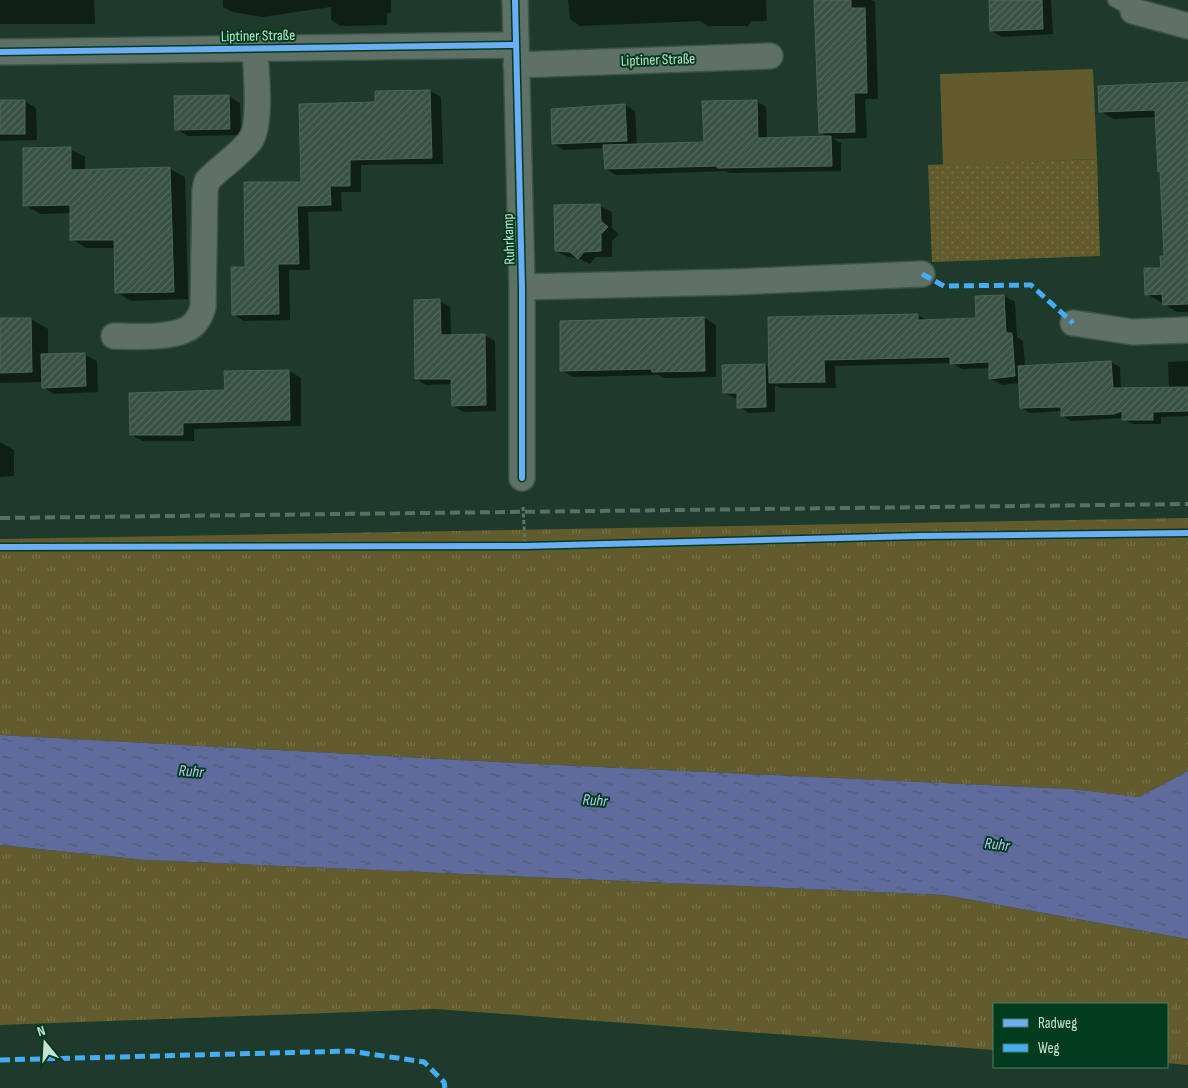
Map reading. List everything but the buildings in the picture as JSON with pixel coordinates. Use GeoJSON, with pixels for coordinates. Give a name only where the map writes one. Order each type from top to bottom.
{"type":"FeatureCollection","features":[{"type":"Feature","properties":{"kind":"street","name":"Ruhrkamp"},"geometry":{"type":"LineString","coordinates":[[515,0],[522,287],[522,478]]}},
{"type":"Feature","properties":{"kind":"street"},"geometry":{"type":"LineString","coordinates":[[1124,5],[1188,26]]}},
{"type":"Feature","properties":{"kind":"street","name":"Liptiner Straße"},"geometry":{"type":"LineString","coordinates":[[114,336],[171,334],[185,330],[200,317],[203,307],[205,190],[207,181],[250,141],[255,132],[257,120],[255,49]]}},
{"type":"Feature","properties":{"kind":"street","name":"Liptiner Straße"},"geometry":{"type":"LineString","coordinates":[[0,52],[255,49],[516,55],[770,56]]}},
{"type":"Feature","properties":{"kind":"street"},"geometry":{"type":"LineString","coordinates":[[522,287],[732,282],[922,274]]}},
{"type":"Feature","properties":{"kind":"street"},"geometry":{"type":"LineString","coordinates":[[1073,323],[1133,332],[1188,330]]}},
{"type":"Feature","properties":{"kind":"path"},"geometry":{"type":"LineString","coordinates":[[522,478],[526,546]]}},
{"type":"Feature","properties":{"kind":"green space"},"geometry":{"type":"Polygon","coordinates":[[[1093,69],[1097,159],[943,165],[940,74],[1093,69]]]}},
{"type":"Feature","properties":{"kind":"green space"},"geometry":{"type":"Polygon","coordinates":[[[1097,159],[1100,256],[932,262],[928,165],[1097,159]]]}},
{"type":"Feature","properties":{"kind":"green space"},"geometry":{"type":"Polygon","coordinates":[[[1188,518],[1188,771],[1139,797],[1071,789],[515,763],[0,735],[0,539],[1188,518]]]}},
{"type":"Feature","properties":{"kind":"green space"},"geometry":{"type":"Polygon","coordinates":[[[0,845],[146,860],[944,895],[1188,939],[1188,1065],[1168,1063],[1168,1003],[993,1003],[993,1050],[435,1009],[0,1025],[0,845]]]}},
{"type":"Feature","properties":{"kind":"water","name":"Ruhr"},"geometry":{"type":"Polygon","coordinates":[[[0,735],[515,763],[1071,789],[1139,797],[1188,771],[1188,939],[944,895],[146,860],[0,845],[0,735]]]}},
{"type":"Feature","properties":{"kind":"railway"},"geometry":{"type":"LineString","coordinates":[[0,518],[1188,504]]}},
{"type":"Feature","properties":{"kind":"marked path"},"geometry":{"type":"LineString","coordinates":[[922,274],[944,286],[1031,285],[1073,323]]}},
{"type":"Feature","properties":{"kind":"marked path"},"geometry":{"type":"LineString","coordinates":[[0,1060],[350,1051],[424,1062],[444,1082],[445,1088]]}},
{"type":"Feature","properties":{"kind":"cycle path"},"geometry":{"type":"LineString","coordinates":[[515,0],[522,287],[522,478]]}},
{"type":"Feature","properties":{"kind":"cycle path"},"geometry":{"type":"LineString","coordinates":[[0,52],[516,45]]}},
{"type":"Feature","properties":{"kind":"cycle path"},"geometry":{"type":"LineString","coordinates":[[0,547],[525,546],[919,536],[1188,533]]}}]}
